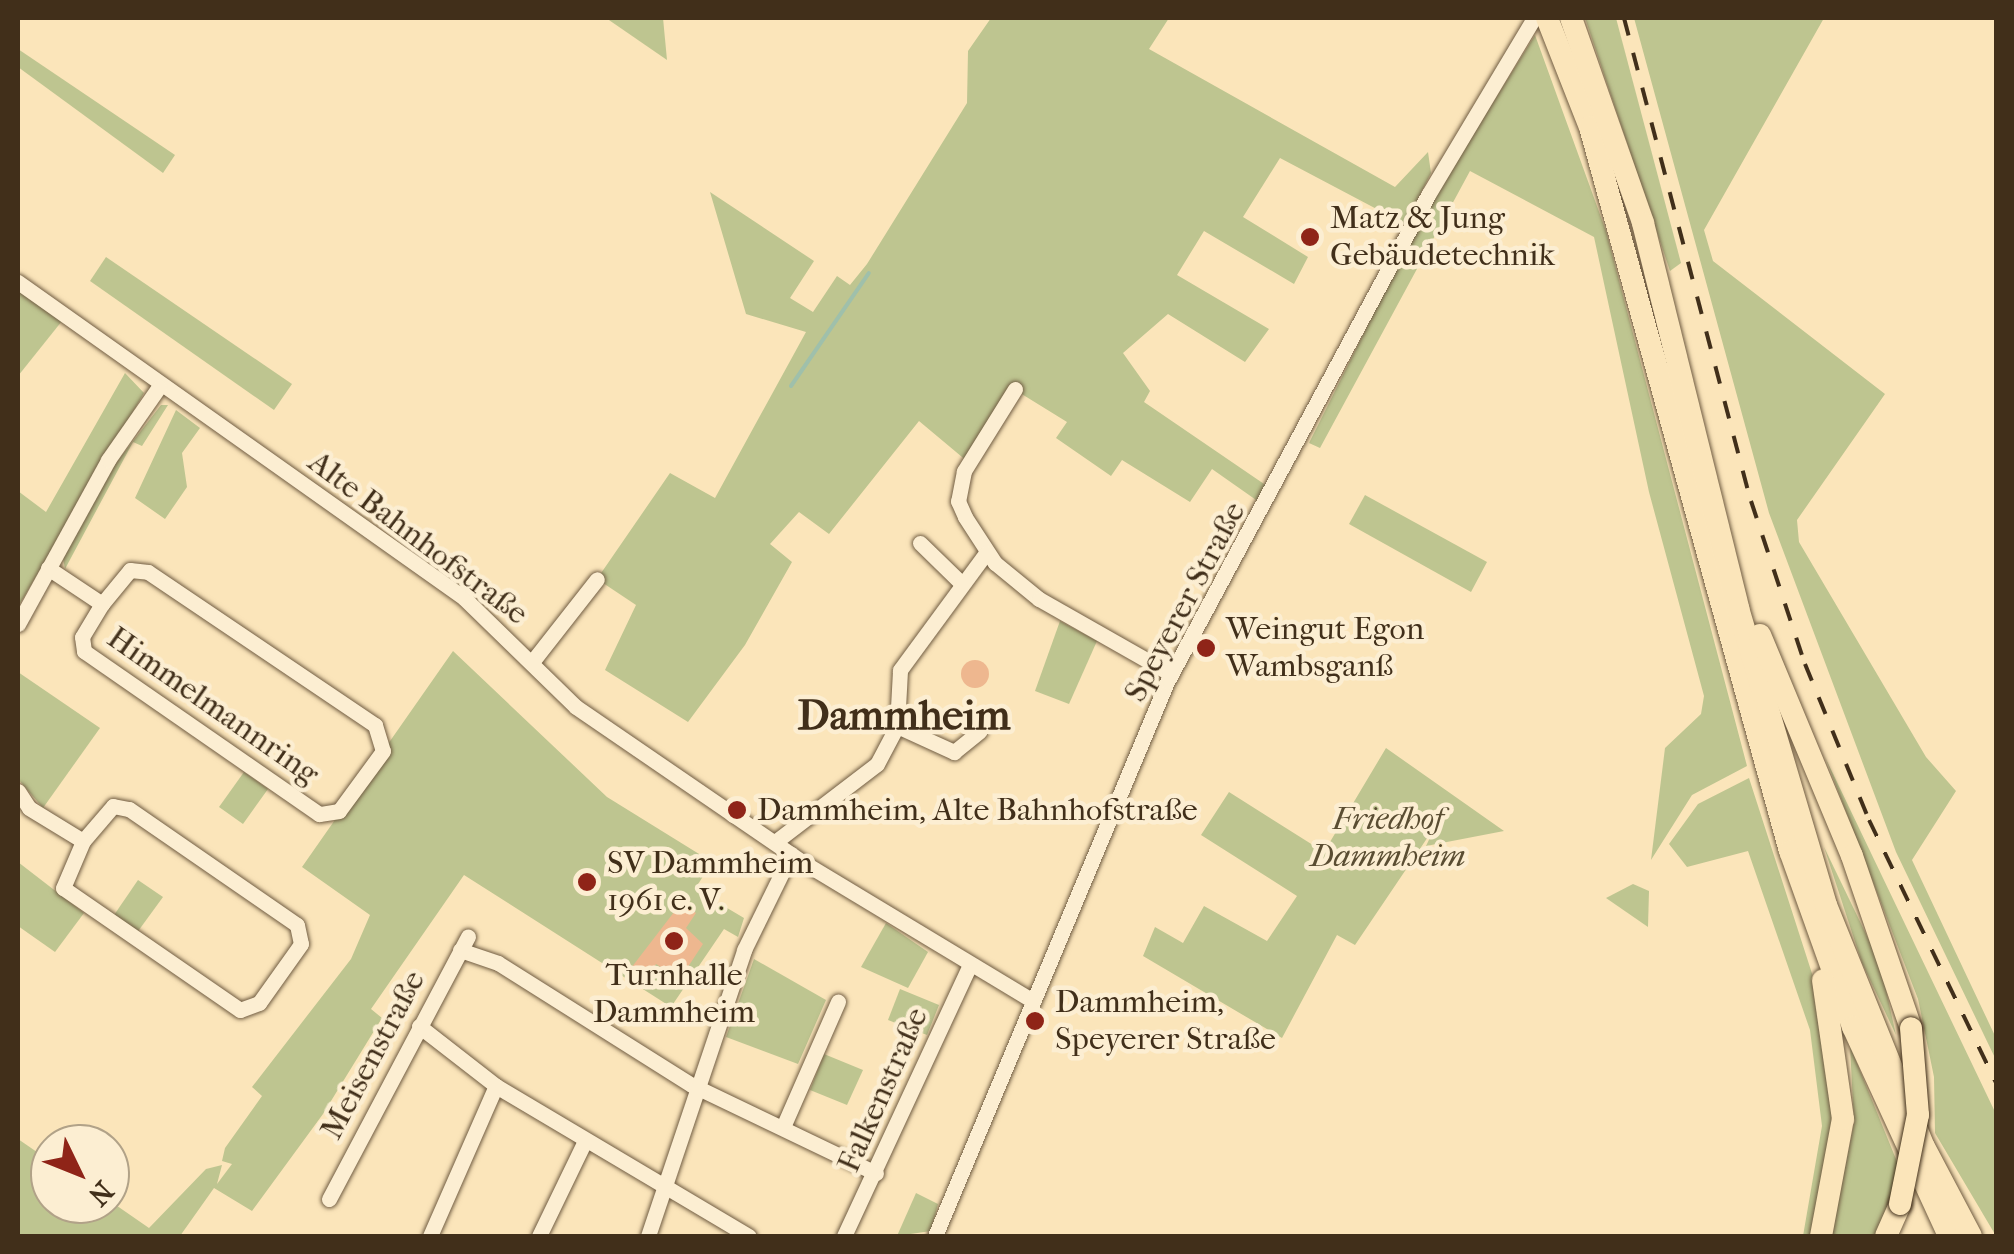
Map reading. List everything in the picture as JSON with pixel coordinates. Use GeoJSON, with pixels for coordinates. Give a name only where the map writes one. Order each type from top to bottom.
{"type":"FeatureCollection","features":[{"type":"Feature","properties":{"kind":"highway"},"geometry":{"type":"LineString","coordinates":[[1551,20],[1643,223],[1714,512],[1826,905],[1924,1148],[1972,1236]]}},
{"type":"Feature","properties":{"kind":"highway"},"geometry":{"type":"LineString","coordinates":[[1551,20],[1590,127],[1790,851],[1841,1074],[1839,1161],[1821,1236]]}},
{"type":"Feature","properties":{"kind":"highway"},"geometry":{"type":"LineString","coordinates":[[1714,512],[1882,934],[1911,1028],[1918,1115],[1900,1204],[1886,1236]]}},
{"type":"Feature","properties":{"kind":"highway"},"geometry":{"type":"LineString","coordinates":[[1790,851],[1853,1027],[1950,1236]]}},
{"type":"Feature","properties":{"kind":"street","name":"Speyerer Straße"},"geometry":{"type":"LineString","coordinates":[[935,1236],[1171,674],[1428,195],[1551,20]]}},
{"type":"Feature","properties":{"kind":"street","name":"Alte Bahnhofstraße"},"geometry":{"type":"LineString","coordinates":[[18,282],[159,387],[454,590],[576,707],[791,854],[1034,1001]]}},
{"type":"Feature","properties":{"kind":"street"},"geometry":{"type":"LineString","coordinates":[[18,624],[159,387]]}},
{"type":"Feature","properties":{"kind":"street"},"geometry":{"type":"LineString","coordinates":[[1015,389],[961,481],[960,507],[986,553],[1051,607],[1171,674]]}},
{"type":"Feature","properties":{"kind":"street"},"geometry":{"type":"LineString","coordinates":[[920,543],[959,581]]}},
{"type":"Feature","properties":{"kind":"street"},"geometry":{"type":"LineString","coordinates":[[775,842],[862,781],[897,726],[900,670],[959,581],[986,553]]}},
{"type":"Feature","properties":{"kind":"street","name":"Himmelmannring"},"geometry":{"type":"LineString","coordinates":[[48,568],[102,604]]}},
{"type":"Feature","properties":{"kind":"street","name":"Himmelmannring"},"geometry":{"type":"LineString","coordinates":[[143,570],[375,725],[386,739],[383,750],[339,811],[319,814],[84,651],[82,637],[102,604],[127,572],[143,570]]}},
{"type":"Feature","properties":{"kind":"street"},"geometry":{"type":"LineString","coordinates":[[532,662],[597,579]]}},
{"type":"Feature","properties":{"kind":"street"},"geometry":{"type":"LineString","coordinates":[[897,726],[954,752],[980,732]]}},
{"type":"Feature","properties":{"kind":"street"},"geometry":{"type":"LineString","coordinates":[[18,791],[29,808],[83,841]]}},
{"type":"Feature","properties":{"kind":"street"},"geometry":{"type":"LineString","coordinates":[[113,806],[129,810],[298,925],[301,944],[258,1003],[240,1010],[66,891],[61,878],[83,841],[113,806]]}},
{"type":"Feature","properties":{"kind":"street"},"geometry":{"type":"LineString","coordinates":[[648,1236],[761,904],[791,854]]}},
{"type":"Feature","properties":{"kind":"street","name":"Meisenstraße"},"geometry":{"type":"LineString","coordinates":[[329,1199],[464,944],[700,1089]]}},
{"type":"Feature","properties":{"kind":"street","name":"Falkenstraße"},"geometry":{"type":"LineString","coordinates":[[844,1236],[970,965]]}},
{"type":"Feature","properties":{"kind":"street"},"geometry":{"type":"LineString","coordinates":[[783,1127],[838,1002]]}},
{"type":"Feature","properties":{"kind":"street"},"geometry":{"type":"LineString","coordinates":[[419,1026],[496,1086],[749,1236]]}},
{"type":"Feature","properties":{"kind":"street"},"geometry":{"type":"LineString","coordinates":[[430,1236],[496,1086]]}},
{"type":"Feature","properties":{"kind":"street"},"geometry":{"type":"LineString","coordinates":[[700,1089],[876,1173]]}},
{"type":"Feature","properties":{"kind":"street"},"geometry":{"type":"LineString","coordinates":[[539,1236],[585,1141]]}},
{"type":"Feature","properties":{"kind":"green space"},"geometry":{"type":"Polygon","coordinates":[[[606,18],[663,18],[667,60],[606,18]]]}},
{"type":"Feature","properties":{"kind":"green space"},"geometry":{"type":"Polygon","coordinates":[[[991,18],[1169,18],[1149,49],[1395,187],[1428,152],[1431,173],[1405,224],[1280,158],[1243,217],[1308,257],[1294,284],[1204,231],[1177,275],[1269,329],[1245,362],[1168,314],[1123,353],[1150,391],[1144,402],[1267,486],[1259,502],[1212,469],[1190,502],[1122,460],[1111,476],[1056,438],[1067,422],[1015,390],[968,462],[919,421],[829,534],[799,512],[770,544],[792,562],[745,645],[688,722],[605,670],[636,605],[597,579],[670,473],[715,498],[806,332],[746,314],[710,192],[814,261],[790,298],[813,312],[837,276],[850,285],[867,264],[967,103],[968,51],[991,18]]]}},
{"type":"Feature","properties":{"kind":"green space"},"geometry":{"type":"Polygon","coordinates":[[[1585,18],[1616,18],[1681,263],[1670,271],[1585,18]]]}},
{"type":"Feature","properties":{"kind":"green space"},"geometry":{"type":"Polygon","coordinates":[[[1634,18],[1824,18],[1704,230],[1713,261],[1885,394],[1797,520],[1799,542],[1926,757],[1956,791],[1912,860],[1996,1038],[1996,1060],[1896,852],[1769,513],[1634,18]]]}},
{"type":"Feature","properties":{"kind":"green space"},"geometry":{"type":"Polygon","coordinates":[[[1535,35],[1606,231],[1747,766],[1692,795],[1651,860],[1665,748],[1701,714],[1704,696],[1649,492],[1594,237],[1470,171],[1320,448],[1309,443],[1422,217],[1535,35]]]}},
{"type":"Feature","properties":{"kind":"green space"},"geometry":{"type":"Polygon","coordinates":[[[18,49],[175,155],[163,173],[18,67],[18,49]]]}},
{"type":"Feature","properties":{"kind":"green space"},"geometry":{"type":"Polygon","coordinates":[[[106,257],[292,384],[274,410],[90,281],[106,257]]]}},
{"type":"Feature","properties":{"kind":"green space"},"geometry":{"type":"Polygon","coordinates":[[[18,282],[66,316],[18,376],[18,282]]]}},
{"type":"Feature","properties":{"kind":"green space"},"geometry":{"type":"Polygon","coordinates":[[[125,373],[144,393],[18,607],[18,491],[46,512],[125,373]]]}},
{"type":"Feature","properties":{"kind":"green space"},"geometry":{"type":"Polygon","coordinates":[[[161,405],[168,405],[142,446],[133,442],[65,569],[63,558],[113,467],[161,405]]]}},
{"type":"Feature","properties":{"kind":"green space"},"geometry":{"type":"Polygon","coordinates":[[[176,410],[200,428],[182,453],[187,487],[165,519],[135,498],[176,410]]]}},
{"type":"Feature","properties":{"kind":"green space"},"geometry":{"type":"Polygon","coordinates":[[[1365,495],[1487,562],[1471,592],[1349,524],[1365,495]]]}},
{"type":"Feature","properties":{"kind":"green space"},"geometry":{"type":"Polygon","coordinates":[[[1060,621],[1097,641],[1069,704],[1035,691],[1060,621]]]}},
{"type":"Feature","properties":{"kind":"green space"},"geometry":{"type":"Polygon","coordinates":[[[453,651],[607,797],[712,862],[695,889],[744,918],[738,937],[724,929],[671,1007],[464,875],[371,1009],[382,1018],[323,1114],[252,1211],[214,1188],[180,1236],[18,1236],[18,1139],[30,1147],[30,1224],[130,1224],[130,1215],[149,1228],[206,1169],[222,1165],[217,1184],[232,1164],[222,1161],[225,1148],[262,1096],[252,1087],[351,959],[370,915],[302,867],[453,651]]]}},
{"type":"Feature","properties":{"kind":"green space"},"geometry":{"type":"Polygon","coordinates":[[[18,672],[100,728],[43,808],[18,779],[18,672]]]}},
{"type":"Feature","properties":{"kind":"green space","name":"Friedhof Dammheim"},"geometry":{"type":"Polygon","coordinates":[[[1386,748],[1504,831],[1426,846],[1436,825],[1355,945],[1337,935],[1282,1038],[1143,956],[1155,927],[1183,943],[1204,906],[1267,941],[1297,896],[1201,835],[1229,792],[1324,852],[1386,748]]]}},
{"type":"Feature","properties":{"kind":"green space"},"geometry":{"type":"Polygon","coordinates":[[[1825,757],[1996,1114],[1996,1236],[1935,1133],[1934,1077],[1918,999],[1825,757]]]}},
{"type":"Feature","properties":{"kind":"green space"},"geometry":{"type":"Polygon","coordinates":[[[244,772],[268,789],[243,824],[219,807],[244,772]]]}},
{"type":"Feature","properties":{"kind":"green space"},"geometry":{"type":"Polygon","coordinates":[[[1749,778],[1827,1020],[1837,1118],[1816,1236],[1803,1236],[1822,1126],[1810,1030],[1748,851],[1687,867],[1669,844],[1698,804],[1749,778]]]}},
{"type":"Feature","properties":{"kind":"green space"},"geometry":{"type":"Polygon","coordinates":[[[1824,847],[1880,963],[1896,1035],[1862,963],[1824,847]]]}},
{"type":"Feature","properties":{"kind":"green space"},"geometry":{"type":"Polygon","coordinates":[[[18,862],[84,913],[55,952],[18,926],[18,862]]]}},
{"type":"Feature","properties":{"kind":"green space"},"geometry":{"type":"Polygon","coordinates":[[[138,880],[163,897],[136,934],[112,918],[138,880]]]}},
{"type":"Feature","properties":{"kind":"green space"},"geometry":{"type":"Polygon","coordinates":[[[1633,884],[1649,891],[1648,927],[1606,898],[1633,884]]]}},
{"type":"Feature","properties":{"kind":"green space"},"geometry":{"type":"Polygon","coordinates":[[[886,923],[928,952],[908,988],[861,967],[886,923]]]}},
{"type":"Feature","properties":{"kind":"green space"},"geometry":{"type":"Polygon","coordinates":[[[754,959],[826,1000],[798,1064],[726,1037],[754,959]]]}},
{"type":"Feature","properties":{"kind":"green space"},"geometry":{"type":"Polygon","coordinates":[[[900,989],[939,1005],[927,1035],[888,1020],[900,989]]]}},
{"type":"Feature","properties":{"kind":"green space"},"geometry":{"type":"Polygon","coordinates":[[[1850,1046],[1900,1169],[1877,1236],[1831,1236],[1854,1123],[1850,1046]]]}},
{"type":"Feature","properties":{"kind":"green space"},"geometry":{"type":"Polygon","coordinates":[[[824,1054],[863,1070],[847,1105],[810,1090],[824,1054]]]}},
{"type":"Feature","properties":{"kind":"green space"},"geometry":{"type":"Polygon","coordinates":[[[916,1193],[938,1204],[931,1231],[897,1236],[916,1193]]]}},
{"type":"Feature","properties":{"kind":"building"},"geometry":{"type":"Polygon","coordinates":[[[975,660],[985,664],[989,674],[985,684],[975,688],[965,684],[961,674],[965,664],[975,660]]]}},
{"type":"Feature","properties":{"kind":"building","name":"Turnhalle Dammheim"},"geometry":{"type":"Polygon","coordinates":[[[681,903],[696,913],[686,928],[703,944],[680,979],[656,964],[644,983],[628,972],[681,903]]]}},
{"type":"Feature","properties":{"kind":"waterway"},"geometry":{"type":"LineString","coordinates":[[791,386],[869,273]]}},
{"type":"Feature","properties":{"kind":"railway"},"geometry":{"type":"LineString","coordinates":[[1624,18],[1751,501],[1805,664],[1869,820],[1996,1083]]}},
{"type":"Feature","properties":{"kind":"place","name":"Matz & Jung Gebäudetechnik"},"geometry":{"type":"Point","coordinates":[1310,237]}},
{"type":"Feature","properties":{"kind":"place","name":"Weingut Egon Wambsganß"},"geometry":{"type":"Point","coordinates":[1206,648]}},
{"type":"Feature","properties":{"kind":"place","name":"Dammheim, Alte Bahnhofstraße"},"geometry":{"type":"Point","coordinates":[737,810]}},
{"type":"Feature","properties":{"kind":"place","name":"SV Dammheim 1961 e. V."},"geometry":{"type":"Point","coordinates":[587,882]}},
{"type":"Feature","properties":{"kind":"place","name":"Turnhalle Dammheim"},"geometry":{"type":"Point","coordinates":[674,941]}},
{"type":"Feature","properties":{"kind":"place","name":"Dammheim, Speyerer Straße"},"geometry":{"type":"Point","coordinates":[1035,1021]}},
{"type":"Feature","properties":{"kind":"district","name":"Dammheim"},"geometry":{"type":"Point","coordinates":[904,716]}}]}
